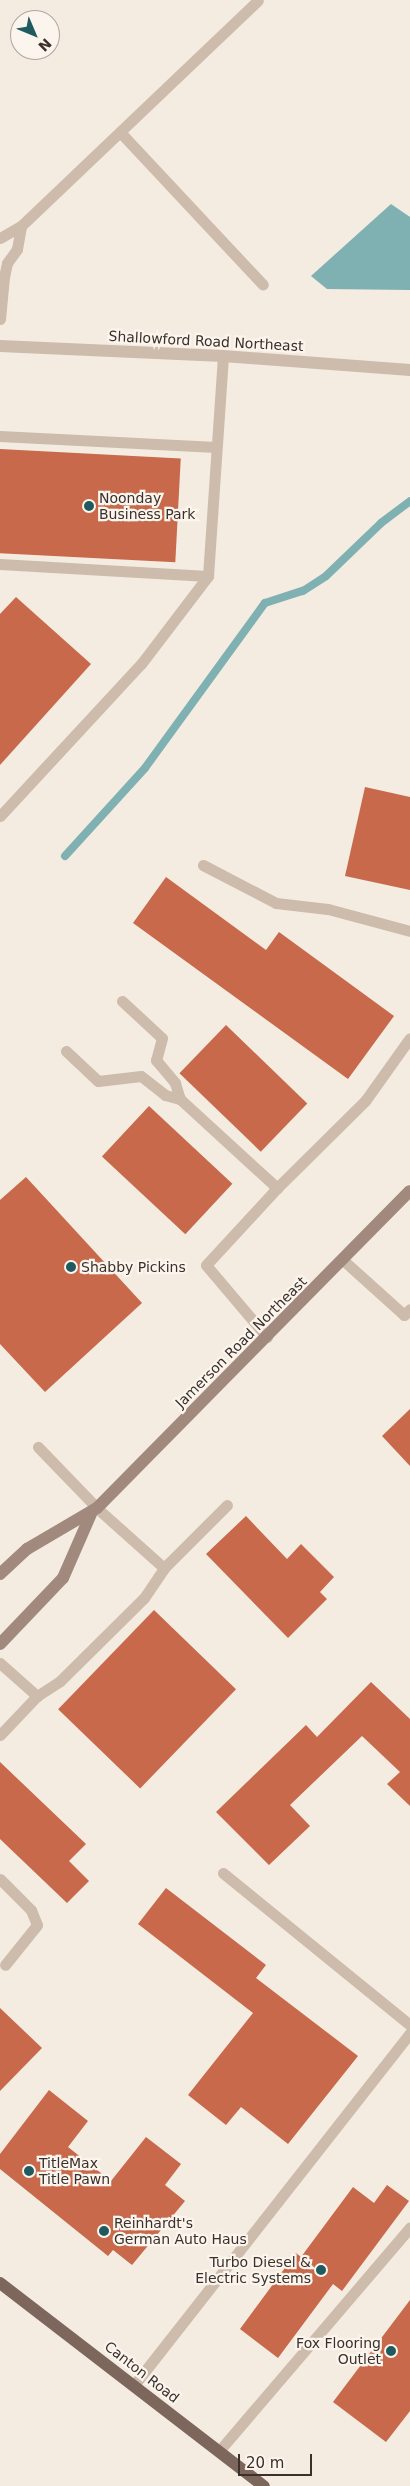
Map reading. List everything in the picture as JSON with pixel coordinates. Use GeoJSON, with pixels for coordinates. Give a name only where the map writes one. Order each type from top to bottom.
{"type":"FeatureCollection","features":[{"type":"Feature","properties":{"kind":"main road","name":"Canton Road"},"geometry":{"type":"LineString","coordinates":[[0,2283],[264,2486]]}},
{"type":"Feature","properties":{"kind":"street","name":"Shallowford Road Northeast"},"geometry":{"type":"LineString","coordinates":[[0,346],[223,356],[410,370]]}},
{"type":"Feature","properties":{"kind":"street","name":"Jamerson Road Northeast"},"geometry":{"type":"LineString","coordinates":[[0,1574],[27,1549],[94,1511],[410,1190]]}},
{"type":"Feature","properties":{"kind":"street","name":"Jamerson Road Northeast"},"geometry":{"type":"LineString","coordinates":[[0,1644],[63,1578],[94,1511]]}},
{"type":"Feature","properties":{"kind":"lane"},"geometry":{"type":"LineString","coordinates":[[0,238],[21,226],[258,0]]}},
{"type":"Feature","properties":{"kind":"lane"},"geometry":{"type":"LineString","coordinates":[[120,132],[264,284]]}},
{"type":"Feature","properties":{"kind":"lane"},"geometry":{"type":"LineString","coordinates":[[0,319],[6,270],[16,248],[21,226]]}},
{"type":"Feature","properties":{"kind":"lane"},"geometry":{"type":"LineString","coordinates":[[0,816],[141,664],[208,576],[223,356]]}},
{"type":"Feature","properties":{"kind":"lane"},"geometry":{"type":"LineString","coordinates":[[0,436],[216,447]]}},
{"type":"Feature","properties":{"kind":"lane"},"geometry":{"type":"LineString","coordinates":[[0,564],[208,576]]}},
{"type":"Feature","properties":{"kind":"lane"},"geometry":{"type":"LineString","coordinates":[[203,865],[276,903],[328,909],[410,930]]}},
{"type":"Feature","properties":{"kind":"lane"},"geometry":{"type":"LineString","coordinates":[[122,1001],[162,1038],[156,1060],[175,1083],[180,1099]]}},
{"type":"Feature","properties":{"kind":"lane"},"geometry":{"type":"LineString","coordinates":[[267,1337],[206,1265],[277,1188],[364,1101],[410,1038]]}},
{"type":"Feature","properties":{"kind":"lane"},"geometry":{"type":"LineString","coordinates":[[66,1051],[98,1081],[141,1076],[165,1095],[180,1099],[277,1188]]}},
{"type":"Feature","properties":{"kind":"lane"},"geometry":{"type":"LineString","coordinates":[[343,1260],[408,1315]]}},
{"type":"Feature","properties":{"kind":"lane"},"geometry":{"type":"LineString","coordinates":[[38,1447],[94,1511],[164,1568]]}},
{"type":"Feature","properties":{"kind":"lane"},"geometry":{"type":"LineString","coordinates":[[0,1735],[37,1696],[60,1681],[144,1598],[164,1568],[227,1504]]}},
{"type":"Feature","properties":{"kind":"lane"},"geometry":{"type":"LineString","coordinates":[[0,1663],[37,1696]]}},
{"type":"Feature","properties":{"kind":"lane"},"geometry":{"type":"LineString","coordinates":[[223,1873],[410,2025]]}},
{"type":"Feature","properties":{"kind":"lane"},"geometry":{"type":"LineString","coordinates":[[0,1879],[31,1910],[37,1925],[5,1965]]}},
{"type":"Feature","properties":{"kind":"lane"},"geometry":{"type":"LineString","coordinates":[[134,2385],[410,2033]]}},
{"type":"Feature","properties":{"kind":"lane"},"geometry":{"type":"LineString","coordinates":[[219,2452],[410,2227]]}},
{"type":"Feature","properties":{"kind":"water"},"geometry":{"type":"Polygon","coordinates":[[[391,204],[410,217],[410,290],[327,289],[311,276],[391,204]]]}},
{"type":"Feature","properties":{"kind":"building","name":"Noonday Business Park"},"geometry":{"type":"Polygon","coordinates":[[[0,449],[181,458],[175,562],[0,553],[0,449]]]}},
{"type":"Feature","properties":{"kind":"building"},"geometry":{"type":"Polygon","coordinates":[[[16,597],[91,664],[0,765],[0,614],[16,597]]]}},
{"type":"Feature","properties":{"kind":"building"},"geometry":{"type":"Polygon","coordinates":[[[365,787],[410,797],[410,890],[345,876],[365,787]]]}},
{"type":"Feature","properties":{"kind":"building"},"geometry":{"type":"Polygon","coordinates":[[[166,877],[266,950],[279,932],[394,1016],[348,1079],[133,923],[166,877]]]}},
{"type":"Feature","properties":{"kind":"building"},"geometry":{"type":"Polygon","coordinates":[[[226,1025],[307,1103],[261,1152],[179,1073],[226,1025]]]}},
{"type":"Feature","properties":{"kind":"building"},"geometry":{"type":"Polygon","coordinates":[[[149,1106],[232,1184],[185,1234],[102,1156],[149,1106]]]}},
{"type":"Feature","properties":{"kind":"building"},"geometry":{"type":"Polygon","coordinates":[[[26,1177],[142,1303],[45,1392],[0,1344],[0,1200],[26,1177]]]}},
{"type":"Feature","properties":{"kind":"building"},"geometry":{"type":"Polygon","coordinates":[[[410,1409],[410,1466],[382,1436],[410,1409]]]}},
{"type":"Feature","properties":{"kind":"building"},"geometry":{"type":"Polygon","coordinates":[[[246,1516],[287,1559],[301,1544],[334,1577],[320,1592],[327,1599],[288,1638],[206,1554],[246,1516]]]}},
{"type":"Feature","properties":{"kind":"building"},"geometry":{"type":"Polygon","coordinates":[[[154,1610],[236,1689],[140,1788],[58,1709],[154,1610]]]}},
{"type":"Feature","properties":{"kind":"building"},"geometry":{"type":"Polygon","coordinates":[[[371,1682],[410,1719],[410,1806],[387,1784],[400,1772],[362,1736],[290,1805],[310,1826],[269,1865],[216,1812],[306,1725],[317,1737],[371,1682]]]}},
{"type":"Feature","properties":{"kind":"building"},"geometry":{"type":"Polygon","coordinates":[[[0,1762],[86,1844],[69,1861],[89,1881],[67,1903],[0,1839],[0,1762]]]}},
{"type":"Feature","properties":{"kind":"building"},"geometry":{"type":"Polygon","coordinates":[[[166,1888],[266,1965],[256,1978],[358,2056],[288,2144],[241,2107],[226,2125],[188,2095],[253,2013],[138,1924],[166,1888]]]}},
{"type":"Feature","properties":{"kind":"building"},"geometry":{"type":"Polygon","coordinates":[[[0,2008],[42,2048],[0,2091],[0,2008]]]}},
{"type":"Feature","properties":{"kind":"building"},"geometry":{"type":"Polygon","coordinates":[[[49,2090],[88,2121],[68,2147],[111,2181],[146,2137],[181,2164],[165,2185],[185,2201],[132,2265],[113,2250],[108,2256],[0,2169],[0,2154],[49,2090]]]}},
{"type":"Feature","properties":{"kind":"building","name":"Turbo Diesel & Electric Systems"},"geometry":{"type":"Polygon","coordinates":[[[387,2185],[409,2201],[342,2291],[333,2284],[278,2358],[240,2329],[296,2253],[301,2257],[353,2187],[374,2203],[387,2185]]]}},
{"type":"Feature","properties":{"kind":"building","name":"Fox Flooring Outlet"},"geometry":{"type":"Polygon","coordinates":[[[410,2300],[410,2411],[386,2442],[333,2402],[410,2300]]]}},
{"type":"Feature","properties":{"kind":"waterway"},"geometry":{"type":"LineString","coordinates":[[65,856],[145,768],[265,603],[303,591],[326,576],[381,523],[410,501]]}},
{"type":"Feature","properties":{"kind":"place","name":"Noonday Business Park"},"geometry":{"type":"Point","coordinates":[89,506]}},
{"type":"Feature","properties":{"kind":"place","name":"Shabby Pickins"},"geometry":{"type":"Point","coordinates":[71,1267]}},
{"type":"Feature","properties":{"kind":"place","name":"TitleMax Title Pawn"},"geometry":{"type":"Point","coordinates":[29,2171]}},
{"type":"Feature","properties":{"kind":"place","name":"Reinhardt's German Auto Haus"},"geometry":{"type":"Point","coordinates":[104,2231]}},
{"type":"Feature","properties":{"kind":"place","name":"Turbo Diesel & Electric Systems"},"geometry":{"type":"Point","coordinates":[321,2270]}},
{"type":"Feature","properties":{"kind":"place","name":"Fox Flooring Outlet"},"geometry":{"type":"Point","coordinates":[391,2351]}}]}
